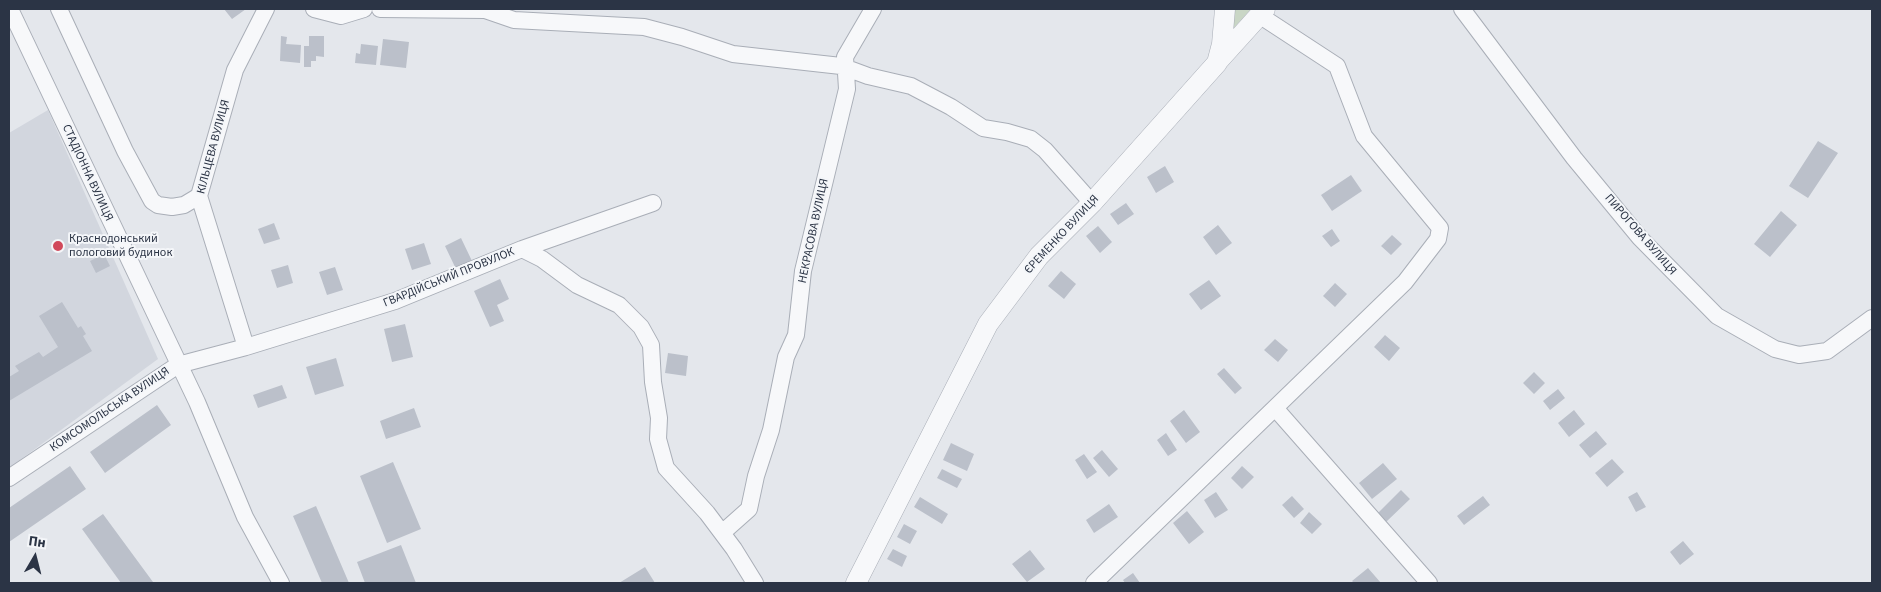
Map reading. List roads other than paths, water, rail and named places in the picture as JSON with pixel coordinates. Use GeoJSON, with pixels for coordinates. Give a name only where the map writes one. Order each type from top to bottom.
{"type":"FeatureCollection","features":[{"type":"Feature","properties":{"kind":"street","name":"СТАДІОННА ВУЛИЦЯ"},"geometry":{"type":"LineString","coordinates":[[10,9],[178,364],[245,517],[281,583]]}},
{"type":"Feature","properties":{"kind":"street"},"geometry":{"type":"LineString","coordinates":[[59,9],[108,115],[152,201],[158,205],[172,207],[184,205],[199,196]]}},
{"type":"Feature","properties":{"kind":"street","name":"КІЛЬЦЕВА ВУЛИЦЯ"},"geometry":{"type":"LineString","coordinates":[[246,346],[199,196],[235,70],[266,9]]}},
{"type":"Feature","properties":{"kind":"street"},"geometry":{"type":"LineString","coordinates":[[314,9],[341,16],[364,9]]}},
{"type":"Feature","properties":{"kind":"street"},"geometry":{"type":"LineString","coordinates":[[380,9],[484,10],[514,20],[644,27],[733,54],[846,68],[868,76],[911,86],[951,107],[983,128],[1031,139],[1045,150],[1092,203]]}},
{"type":"Feature","properties":{"kind":"street","name":"НЕКРАСОВА ВУЛИЦЯ"},"geometry":{"type":"LineString","coordinates":[[722,533],[750,509],[756,476],[771,430],[786,357],[796,335],[804,271],[846,89],[846,57],[873,9]]}},
{"type":"Feature","properties":{"kind":"street","name":"ЄРЕМЕНКО ВУЛИЦЯ"},"geometry":{"type":"LineString","coordinates":[[856,583],[988,324],[1039,256],[1092,203],[1217,63],[1222,44],[1225,9]]}},
{"type":"Feature","properties":{"kind":"street","name":"ПИРОГОВА ВУЛИЦЯ"},"geometry":{"type":"LineString","coordinates":[[1462,9],[1574,158],[1634,231],[1679,280],[1717,316],[1769,346],[1799,355],[1827,351],[1872,318]]}},
{"type":"Feature","properties":{"kind":"street"},"geometry":{"type":"LineString","coordinates":[[1094,583],[1405,282],[1438,239],[1440,228],[1364,136],[1338,66],[1262,12],[1217,63]]}},
{"type":"Feature","properties":{"kind":"street"},"geometry":{"type":"LineString","coordinates":[[522,249],[653,204]]}},
{"type":"Feature","properties":{"kind":"street","name":"ГВАРДІЙСЬКИЙ ПРОВУЛОК"},"geometry":{"type":"LineString","coordinates":[[246,346],[395,301],[522,249],[542,259],[577,285],[619,305],[641,327],[651,345],[652,382],[658,418],[658,439],[666,468],[722,533],[755,583]]}},
{"type":"Feature","properties":{"kind":"street","name":"КОМСОМОЛЬСЬКА ВУЛИЦЯ"},"geometry":{"type":"LineString","coordinates":[[9,478],[178,364],[246,346]]}},
{"type":"Feature","properties":{"kind":"street"},"geometry":{"type":"LineString","coordinates":[[1275,408],[1428,583]]}},
{"type":"Feature","properties":{"kind":"place","name":"Краснодонський пологовий будинок"},"geometry":{"type":"Point","coordinates":[58,246]}}]}
